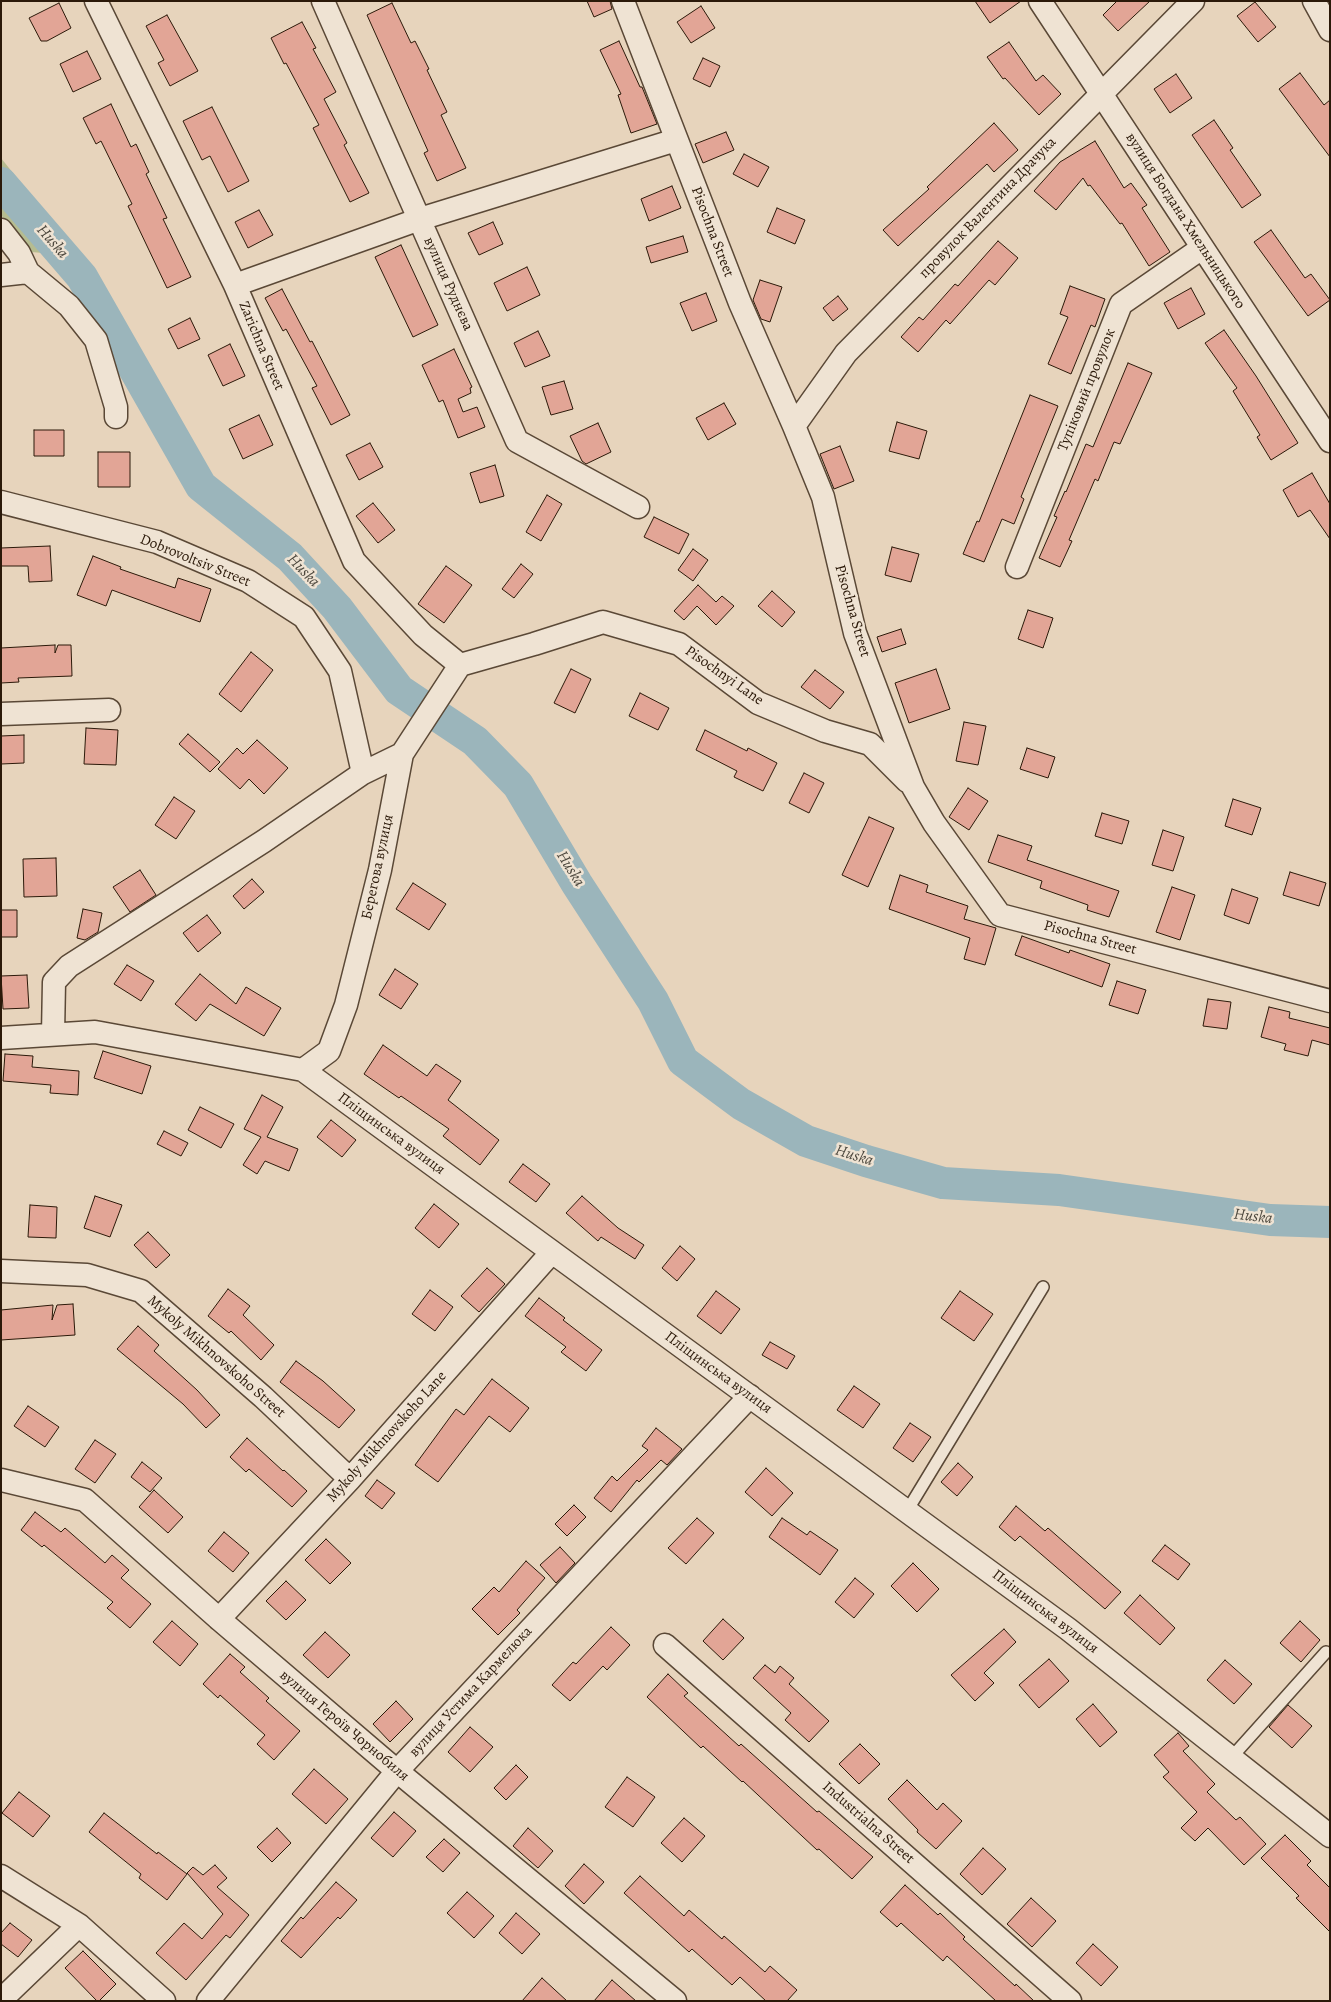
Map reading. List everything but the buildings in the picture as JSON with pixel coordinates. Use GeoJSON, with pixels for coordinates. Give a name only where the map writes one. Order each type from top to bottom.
{"type":"FeatureCollection","features":[{"type":"Feature","properties":{"kind":"street","name":"Zarichna Street"},"geometry":{"type":"LineString","coordinates":[[96,1],[235,285],[354,561],[423,635],[460,665]]}},
{"type":"Feature","properties":{"kind":"street","name":"вулиця Руднєва"},"geometry":{"type":"LineString","coordinates":[[323,1],[517,441],[638,507]]}},
{"type":"Feature","properties":{"kind":"street","name":"Pisochna Street"},"geometry":{"type":"LineString","coordinates":[[623,1],[740,303],[823,497],[855,633],[913,787],[934,823],[1000,915],[1330,1001]]}},
{"type":"Feature","properties":{"kind":"street","name":"вулиця Богдана Хмельницького"},"geometry":{"type":"LineString","coordinates":[[1040,1],[1330,441]]}},
{"type":"Feature","properties":{"kind":"street","name":"провулок Валентина Драчука"},"geometry":{"type":"LineString","coordinates":[[794,426],[846,353],[1193,1]]}},
{"type":"Feature","properties":{"kind":"street"},"geometry":{"type":"LineString","coordinates":[[1314,1],[1330,30]]}},
{"type":"Feature","properties":{"kind":"street"},"geometry":{"type":"LineString","coordinates":[[235,285],[420,219],[676,140]]}},
{"type":"Feature","properties":{"kind":"street"},"geometry":{"type":"LineString","coordinates":[[1,230],[19,253],[28,272],[69,306],[96,340],[116,407],[116,417]]}},
{"type":"Feature","properties":{"kind":"street","name":"Тупіковий провулок"},"geometry":{"type":"LineString","coordinates":[[1017,567],[1121,304],[1202,248]]}},
{"type":"Feature","properties":{"kind":"street"},"geometry":{"type":"LineString","coordinates":[[1,275],[28,272]]}},
{"type":"Feature","properties":{"kind":"street","name":"Dobrovoltsiv Street"},"geometry":{"type":"LineString","coordinates":[[1,502],[157,542],[248,581],[304,617],[340,671],[363,773]]}},
{"type":"Feature","properties":{"kind":"street","name":"Pisochnyi Lane"},"geometry":{"type":"LineString","coordinates":[[460,665],[604,622],[679,644],[758,703],[824,731],[870,744],[913,787]]}},
{"type":"Feature","properties":{"kind":"street","name":"Берегова вулиця"},"geometry":{"type":"LineString","coordinates":[[303,1070],[329,1051],[346,1005],[380,870],[402,754],[460,665]]}},
{"type":"Feature","properties":{"kind":"street"},"geometry":{"type":"LineString","coordinates":[[1,714],[109,710]]}},
{"type":"Feature","properties":{"kind":"street"},"geometry":{"type":"LineString","coordinates":[[53,1034],[54,982],[70,966],[264,841],[363,773],[402,754]]}},
{"type":"Feature","properties":{"kind":"street","name":"Пліщинська вулиця"},"geometry":{"type":"LineString","coordinates":[[1,1038],[96,1032],[303,1070],[1068,1629],[1231,1758],[1328,1831]]}},
{"type":"Feature","properties":{"kind":"street","name":"Mykoly Mikhnovskoho Lane"},"geometry":{"type":"LineString","coordinates":[[219,1619],[350,1479],[552,1252]]}},
{"type":"Feature","properties":{"kind":"street","name":"Mykoly Mikhnovskoho Street"},"geometry":{"type":"LineString","coordinates":[[1,1271],[87,1275],[142,1292],[263,1397],[350,1479]]}},
{"type":"Feature","properties":{"kind":"street","name":"вулиця Устима Кармелюка"},"geometry":{"type":"LineString","coordinates":[[208,2001],[397,1771],[750,1396]]}},
{"type":"Feature","properties":{"kind":"street","name":"вулиця Героїв Чорнобиля"},"geometry":{"type":"LineString","coordinates":[[1,1480],[85,1500],[219,1619],[397,1771],[675,2001]]}},
{"type":"Feature","properties":{"kind":"street","name":"Industrialna Street"},"geometry":{"type":"LineString","coordinates":[[665,1645],[1070,2001]]}},
{"type":"Feature","properties":{"kind":"street"},"geometry":{"type":"LineString","coordinates":[[1,1876],[79,1925],[164,2001]]}},
{"type":"Feature","properties":{"kind":"street"},"geometry":{"type":"LineString","coordinates":[[1,2000],[79,1925]]}},
{"type":"Feature","properties":{"kind":"lane"},"geometry":{"type":"LineString","coordinates":[[908,1511],[1043,1287]]}},
{"type":"Feature","properties":{"kind":"lane"},"geometry":{"type":"LineString","coordinates":[[1231,1758],[1326,1652]]}},
{"type":"Feature","properties":{"kind":"green space"},"geometry":{"type":"Polygon","coordinates":[[[1,158],[79,256],[31,252],[1,215],[1,158]]]}},
{"type":"Feature","properties":{"kind":"waterway","name":"Huska"},"geometry":{"type":"LineString","coordinates":[[1,183],[82,277],[201,486],[290,557],[337,608],[399,690],[475,741],[518,785],[577,884],[653,1001],[683,1061],[741,1104],[806,1141],[866,1161],[943,1183],[1059,1190],[1270,1220],[1330,1222]]}}]}
